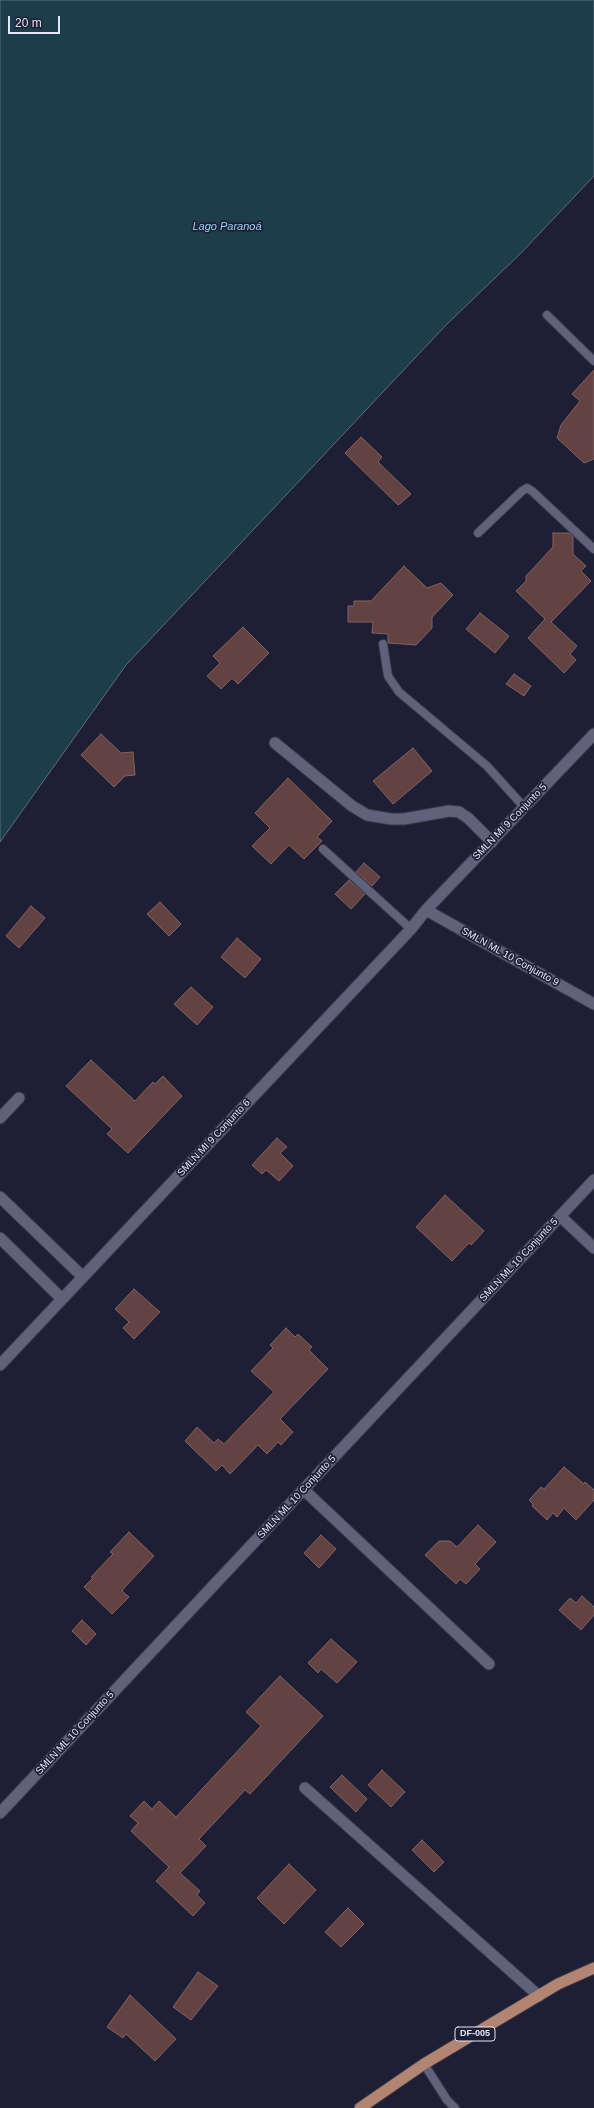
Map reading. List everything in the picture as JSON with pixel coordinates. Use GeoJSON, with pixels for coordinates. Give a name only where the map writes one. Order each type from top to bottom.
{"type":"FeatureCollection","features":[{"type":"Feature","properties":{"kind":"main road","name":"DF-005"},"geometry":{"type":"LineString","coordinates":[[360,2108],[424,2064],[558,1984],[594,1968]]}},
{"type":"Feature","properties":{"kind":"street","name":"SMLN MI 9 Conjunto 5"},"geometry":{"type":"LineString","coordinates":[[426,910],[594,734]]}},
{"type":"Feature","properties":{"kind":"street"},"geometry":{"type":"LineString","coordinates":[[274,743],[352,806],[367,815],[391,819],[404,819],[449,811],[459,812],[468,818],[492,842]]}},
{"type":"Feature","properties":{"kind":"street","name":"SMLN MI 9 Conjunto 6"},"geometry":{"type":"LineString","coordinates":[[0,1365],[411,929],[426,910]]}},
{"type":"Feature","properties":{"kind":"street","name":"SMLN ML 10 Conjunto 9"},"geometry":{"type":"LineString","coordinates":[[426,910],[594,1004]]}},
{"type":"Feature","properties":{"kind":"street"},"geometry":{"type":"LineString","coordinates":[[0,1118],[19,1098]]}},
{"type":"Feature","properties":{"kind":"street","name":"SMLN ML 10 Conjunto 5"},"geometry":{"type":"LineString","coordinates":[[0,1814],[594,1180]]}},
{"type":"Feature","properties":{"kind":"street"},"geometry":{"type":"LineString","coordinates":[[0,1197],[83,1276]]}},
{"type":"Feature","properties":{"kind":"street"},"geometry":{"type":"LineString","coordinates":[[560,1216],[594,1248]]}},
{"type":"Feature","properties":{"kind":"street"},"geometry":{"type":"LineString","coordinates":[[0,1238],[62,1299]]}},
{"type":"Feature","properties":{"kind":"street"},"geometry":{"type":"LineString","coordinates":[[304,1490],[489,1664]]}},
{"type":"Feature","properties":{"kind":"street"},"geometry":{"type":"LineString","coordinates":[[305,1788],[538,1996]]}},
{"type":"Feature","properties":{"kind":"lane"},"geometry":{"type":"LineString","coordinates":[[547,315],[594,361]]}},
{"type":"Feature","properties":{"kind":"lane"},"geometry":{"type":"LineString","coordinates":[[478,533],[527,488],[594,549]]}},
{"type":"Feature","properties":{"kind":"lane"},"geometry":{"type":"LineString","coordinates":[[383,644],[388,676],[399,692],[487,766],[524,808]]}},
{"type":"Feature","properties":{"kind":"lane"},"geometry":{"type":"LineString","coordinates":[[323,849],[411,929]]}},
{"type":"Feature","properties":{"kind":"lane"},"geometry":{"type":"LineString","coordinates":[[424,2064],[455,2108]]}},
{"type":"Feature","properties":{"kind":"water","name":"Lago Paranoá"},"geometry":{"type":"Polygon","coordinates":[[[0,0],[594,0],[594,176],[520,254],[446,325],[126,665],[0,842],[0,0]]]}},
{"type":"Feature","properties":{"kind":"building"},"geometry":{"type":"Polygon","coordinates":[[[594,370],[594,459],[584,463],[557,438],[561,425],[580,401],[572,394],[594,370]]]}},
{"type":"Feature","properties":{"kind":"building"},"geometry":{"type":"Polygon","coordinates":[[[361,437],[382,457],[378,462],[411,494],[398,505],[345,453],[361,437]]]}},
{"type":"Feature","properties":{"kind":"building"},"geometry":{"type":"Polygon","coordinates":[[[553,533],[569,533],[573,537],[573,554],[586,566],[581,571],[591,581],[551,622],[577,646],[570,654],[576,660],[564,673],[528,638],[545,619],[516,591],[526,581],[526,576],[553,547],[553,533]]]}},
{"type":"Feature","properties":{"kind":"building"},"geometry":{"type":"Polygon","coordinates":[[[404,566],[427,588],[441,583],[453,595],[432,617],[432,628],[416,645],[388,643],[388,634],[372,633],[373,622],[348,622],[348,606],[354,606],[354,601],[371,601],[404,566]]]}},
{"type":"Feature","properties":{"kind":"building"},"geometry":{"type":"Polygon","coordinates":[[[480,613],[509,636],[495,653],[466,629],[480,613]]]}},
{"type":"Feature","properties":{"kind":"building"},"geometry":{"type":"Polygon","coordinates":[[[243,627],[269,653],[238,684],[232,678],[221,689],[207,676],[220,663],[213,656],[243,627]]]}},
{"type":"Feature","properties":{"kind":"building"},"geometry":{"type":"Polygon","coordinates":[[[514,674],[531,686],[524,696],[506,684],[514,674]]]}},
{"type":"Feature","properties":{"kind":"building"},"geometry":{"type":"Polygon","coordinates":[[[101,734],[121,753],[133,752],[135,775],[125,776],[114,787],[81,755],[101,734]]]}},
{"type":"Feature","properties":{"kind":"building"},"geometry":{"type":"Polygon","coordinates":[[[413,748],[432,771],[393,804],[373,781],[413,748]]]}},
{"type":"Feature","properties":{"kind":"building"},"geometry":{"type":"Polygon","coordinates":[[[288,778],[332,821],[317,837],[322,841],[304,859],[289,845],[271,864],[252,846],[270,828],[255,813],[288,778]]]}},
{"type":"Feature","properties":{"kind":"building"},"geometry":{"type":"Polygon","coordinates":[[[364,863],[380,877],[372,886],[356,872],[364,863]]]}},
{"type":"Feature","properties":{"kind":"building"},"geometry":{"type":"Polygon","coordinates":[[[349,880],[365,894],[351,909],[335,894],[349,880]]]}},
{"type":"Feature","properties":{"kind":"building"},"geometry":{"type":"Polygon","coordinates":[[[160,902],[181,924],[169,936],[147,914],[160,902]]]}},
{"type":"Feature","properties":{"kind":"building"},"geometry":{"type":"Polygon","coordinates":[[[31,906],[45,918],[19,948],[6,936],[31,906]]]}},
{"type":"Feature","properties":{"kind":"building"},"geometry":{"type":"Polygon","coordinates":[[[237,938],[261,959],[245,978],[221,957],[237,938]]]}},
{"type":"Feature","properties":{"kind":"building"},"geometry":{"type":"Polygon","coordinates":[[[191,987],[213,1007],[197,1025],[174,1004],[191,987]]]}},
{"type":"Feature","properties":{"kind":"building"},"geometry":{"type":"Polygon","coordinates":[[[91,1060],[135,1101],[153,1082],[155,1084],[163,1076],[182,1096],[128,1153],[107,1134],[112,1129],[66,1086],[91,1060]]]}},
{"type":"Feature","properties":{"kind":"building"},"geometry":{"type":"Polygon","coordinates":[[[277,1138],[287,1147],[280,1153],[293,1166],[279,1181],[266,1170],[262,1174],[252,1165],[277,1138]]]}},
{"type":"Feature","properties":{"kind":"building"},"geometry":{"type":"Polygon","coordinates":[[[445,1195],[484,1231],[471,1245],[469,1243],[452,1261],[416,1227],[445,1195]]]}},
{"type":"Feature","properties":{"kind":"building"},"geometry":{"type":"Polygon","coordinates":[[[134,1289],[160,1312],[134,1339],[123,1328],[129,1322],[115,1309],[134,1289]]]}},
{"type":"Feature","properties":{"kind":"building"},"geometry":{"type":"Polygon","coordinates":[[[286,1328],[295,1337],[298,1334],[312,1347],[309,1350],[328,1369],[280,1419],[293,1432],[281,1445],[278,1442],[267,1454],[258,1445],[230,1474],[222,1465],[216,1471],[185,1441],[197,1427],[214,1443],[218,1439],[224,1444],[274,1392],[251,1371],[273,1348],[270,1345],[286,1328]]]}},
{"type":"Feature","properties":{"kind":"building"},"geometry":{"type":"Polygon","coordinates":[[[564,1467],[584,1484],[585,1482],[594,1490],[594,1500],[576,1520],[564,1508],[557,1517],[553,1513],[547,1520],[532,1506],[533,1504],[529,1500],[541,1487],[544,1489],[564,1467]]]}},
{"type":"Feature","properties":{"kind":"building"},"geometry":{"type":"Polygon","coordinates":[[[478,1525],[496,1542],[475,1564],[480,1569],[466,1584],[460,1579],[456,1584],[425,1555],[439,1541],[450,1541],[457,1547],[478,1525]]]}},
{"type":"Feature","properties":{"kind":"building"},"geometry":{"type":"Polygon","coordinates":[[[129,1532],[154,1556],[122,1591],[129,1597],[112,1614],[84,1587],[93,1578],[91,1577],[113,1554],[110,1552],[129,1532]]]}},
{"type":"Feature","properties":{"kind":"building"},"geometry":{"type":"Polygon","coordinates":[[[321,1535],[336,1549],[319,1568],[304,1553],[321,1535]]]}},
{"type":"Feature","properties":{"kind":"building"},"geometry":{"type":"Polygon","coordinates":[[[582,1596],[594,1607],[594,1615],[581,1630],[559,1610],[570,1598],[576,1603],[582,1596]]]}},
{"type":"Feature","properties":{"kind":"building"},"geometry":{"type":"Polygon","coordinates":[[[82,1620],[96,1634],[86,1645],[72,1631],[82,1620]]]}},
{"type":"Feature","properties":{"kind":"building"},"geometry":{"type":"Polygon","coordinates":[[[331,1639],[357,1662],[337,1683],[321,1669],[318,1673],[308,1663],[331,1639]]]}},
{"type":"Feature","properties":{"kind":"building"},"geometry":{"type":"Polygon","coordinates":[[[280,1676],[323,1716],[250,1794],[245,1790],[199,1839],[206,1846],[180,1873],[200,1891],[197,1895],[205,1903],[193,1916],[156,1881],[169,1867],[131,1831],[138,1823],[130,1816],[144,1801],[152,1809],[159,1801],[176,1817],[261,1726],[246,1712],[280,1676]]]}},
{"type":"Feature","properties":{"kind":"building"},"geometry":{"type":"Polygon","coordinates":[[[382,1770],[405,1792],[391,1807],[368,1785],[382,1770]]]}},
{"type":"Feature","properties":{"kind":"building"},"geometry":{"type":"Polygon","coordinates":[[[342,1775],[367,1799],[356,1812],[330,1787],[342,1775]]]}},
{"type":"Feature","properties":{"kind":"building"},"geometry":{"type":"Polygon","coordinates":[[[422,1840],[444,1862],[434,1872],[412,1850],[422,1840]]]}},
{"type":"Feature","properties":{"kind":"building"},"geometry":{"type":"Polygon","coordinates":[[[289,1864],[316,1890],[284,1924],[257,1898],[289,1864]]]}},
{"type":"Feature","properties":{"kind":"building"},"geometry":{"type":"Polygon","coordinates":[[[348,1908],[364,1924],[341,1947],[325,1932],[348,1908]]]}},
{"type":"Feature","properties":{"kind":"building"},"geometry":{"type":"Polygon","coordinates":[[[198,1972],[218,1986],[191,2020],[173,2007],[198,1972]]]}},
{"type":"Feature","properties":{"kind":"building"},"geometry":{"type":"Polygon","coordinates":[[[130,1995],[176,2039],[155,2061],[126,2034],[123,2038],[107,2027],[130,1995]]]}}]}
